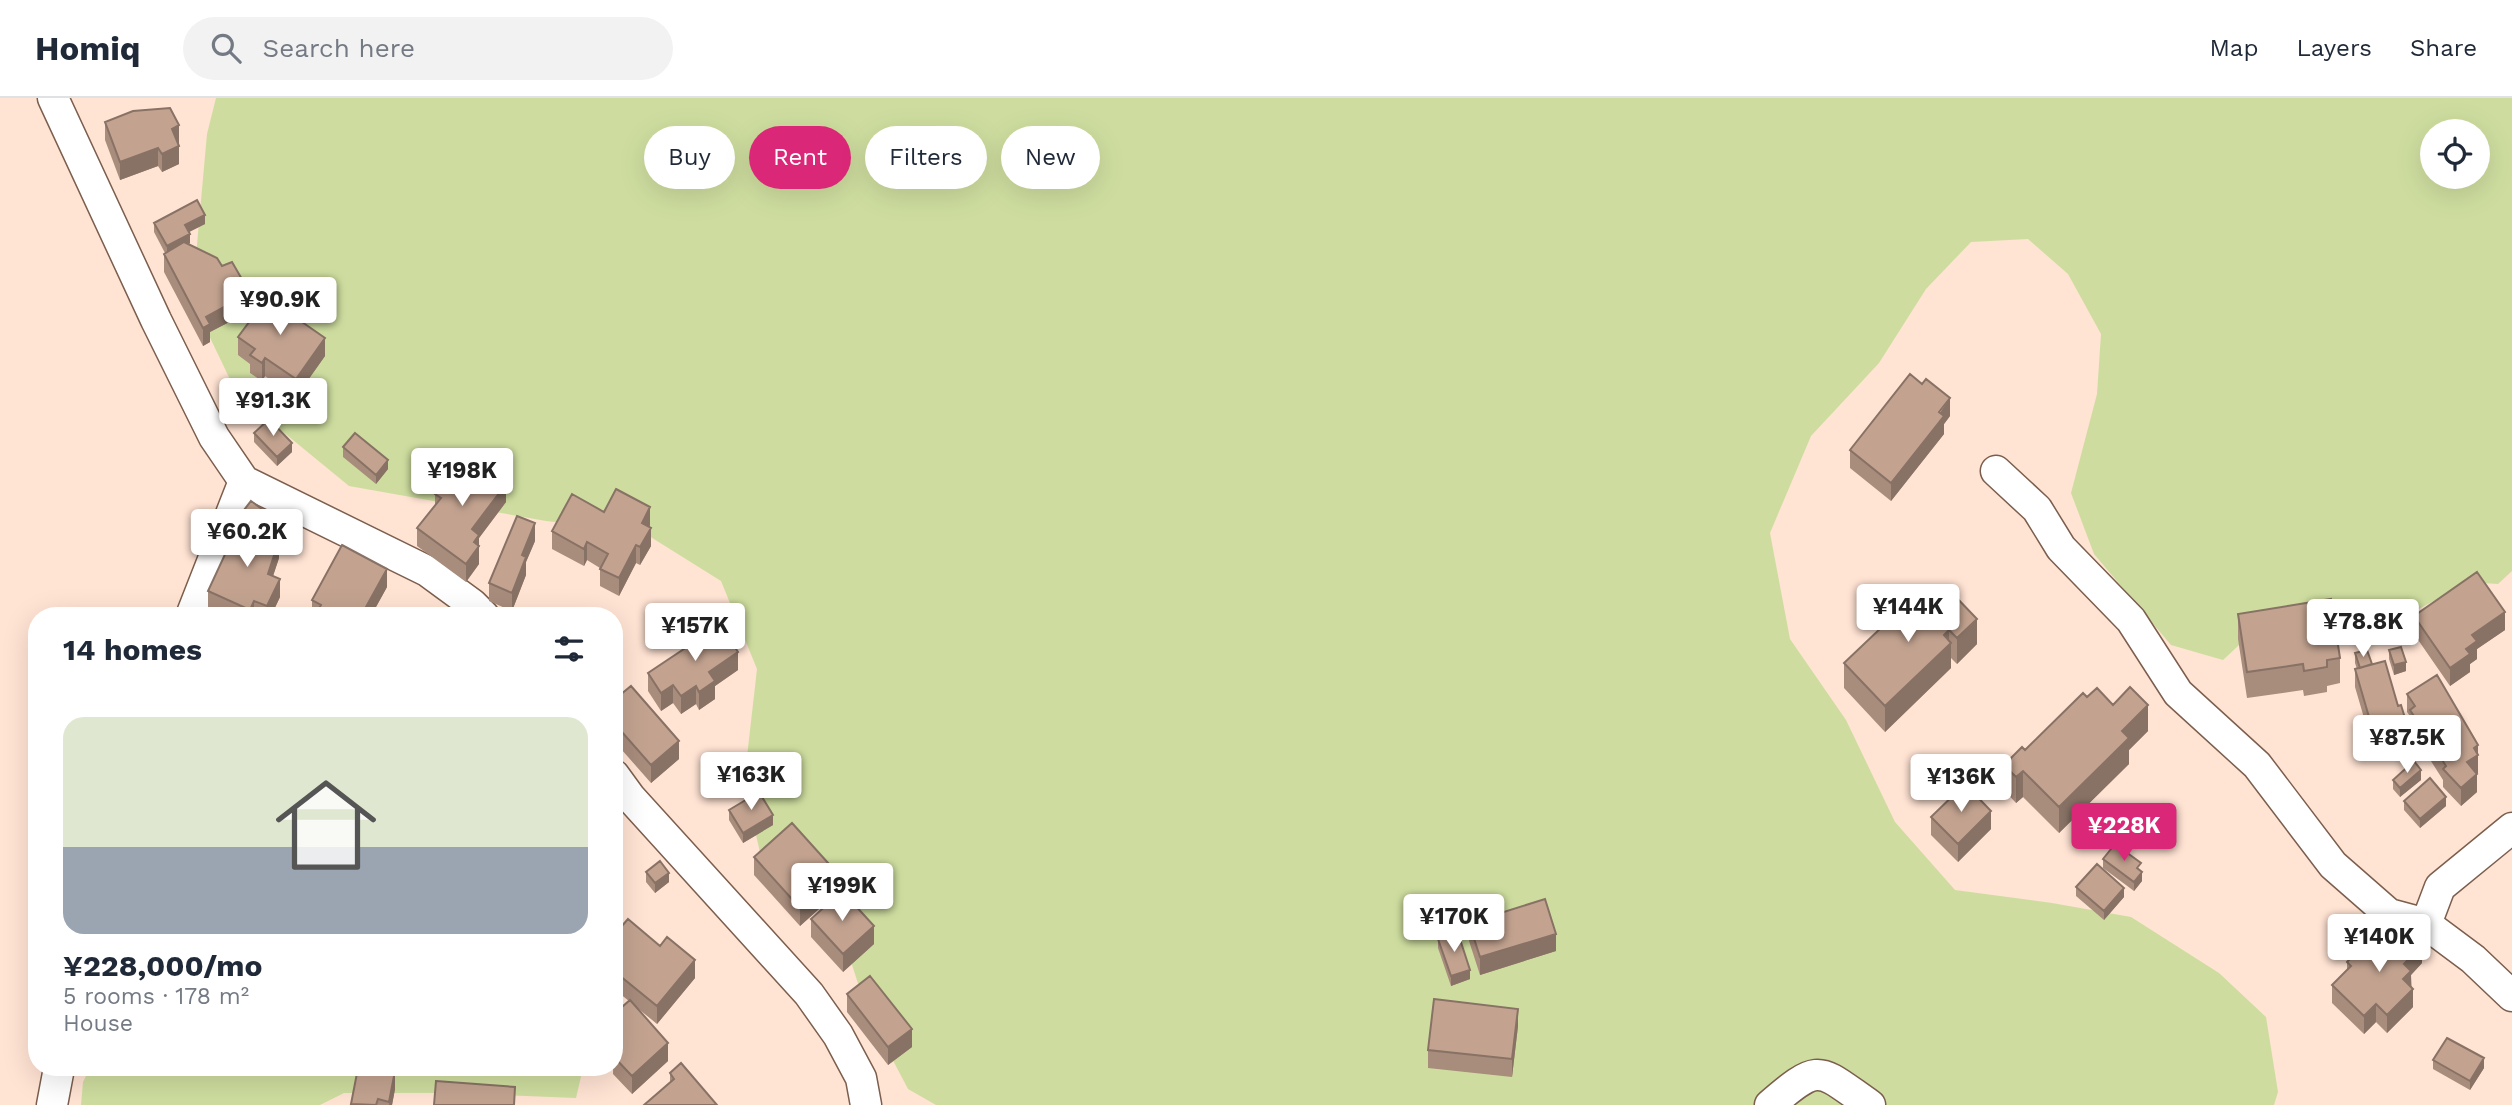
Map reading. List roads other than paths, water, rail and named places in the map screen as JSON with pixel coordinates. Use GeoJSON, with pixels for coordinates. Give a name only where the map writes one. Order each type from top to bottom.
{"type":"FeatureCollection","features":[{"type":"Feature","properties":{"kind":"street"},"geometry":{"type":"LineString","coordinates":[[53,98],[156,320],[214,437],[244,481],[428,571],[475,607]]}},
{"type":"Feature","properties":{"kind":"street"},"geometry":{"type":"LineString","coordinates":[[1996,471],[2036,509],[2061,548],[2131,620],[2178,694],[2257,765],[2333,865],[2389,914],[2427,924],[2473,959],[2512,996]]}},
{"type":"Feature","properties":{"kind":"street"},"geometry":{"type":"LineString","coordinates":[[195,607],[244,481]]}},
{"type":"Feature","properties":{"kind":"street"},"geometry":{"type":"LineString","coordinates":[[623,787],[809,994],[838,1035],[861,1078],[866,1105]]}},
{"type":"Feature","properties":{"kind":"street"},"geometry":{"type":"LineString","coordinates":[[2427,924],[2440,887],[2512,828]]}},
{"type":"Feature","properties":{"kind":"street"},"geometry":{"type":"LineString","coordinates":[[1770,1105],[1797,1082],[1812,1074],[1827,1076],[1870,1105]]}},
{"type":"Feature","properties":{"kind":"street"},"geometry":{"type":"LineString","coordinates":[[52,1105],[57,1076]]}}]}
